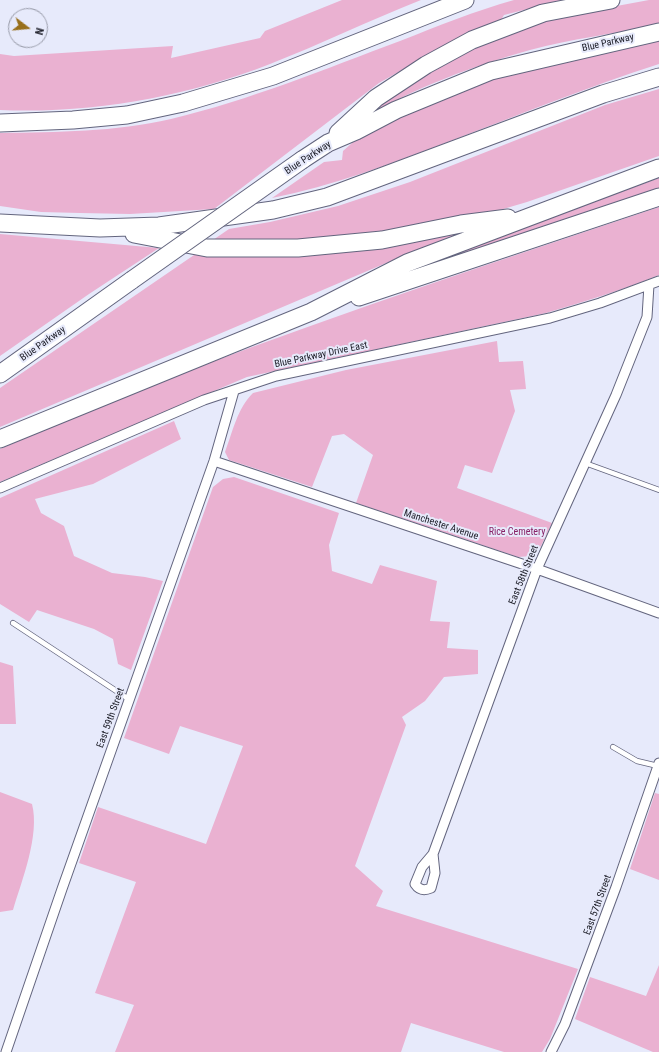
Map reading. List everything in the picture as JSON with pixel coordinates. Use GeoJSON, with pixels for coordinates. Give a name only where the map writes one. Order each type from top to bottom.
{"type":"FeatureCollection","features":[{"type":"Feature","properties":{"kind":"highway"},"geometry":{"type":"LineString","coordinates":[[0,123],[73,120],[127,115],[183,103],[273,76],[465,0]]}},
{"type":"Feature","properties":{"kind":"highway"},"geometry":{"type":"LineString","coordinates":[[328,143],[376,98],[426,65],[472,40],[543,12],[611,0]]}},
{"type":"Feature","properties":{"kind":"highway","name":"Blue Parkway"},"geometry":{"type":"LineString","coordinates":[[0,374],[328,143],[356,131],[396,110],[491,70],[659,32]]}},
{"type":"Feature","properties":{"kind":"highway"},"geometry":{"type":"LineString","coordinates":[[0,223],[100,228],[159,226],[273,210],[327,197],[603,94],[659,78]]}},
{"type":"Feature","properties":{"kind":"highway"},"geometry":{"type":"LineString","coordinates":[[0,439],[311,312],[408,263],[659,168]]}},
{"type":"Feature","properties":{"kind":"highway"},"geometry":{"type":"LineString","coordinates":[[311,312],[447,269],[659,197]]}},
{"type":"Feature","properties":{"kind":"highway"},"geometry":{"type":"LineString","coordinates":[[100,228],[207,248],[298,248],[382,240],[461,224],[538,214]]}},
{"type":"Feature","properties":{"kind":"street","name":"Blue Parkway Drive East"},"geometry":{"type":"LineString","coordinates":[[0,488],[204,400],[240,387],[276,376],[550,318],[600,303],[659,281]]}},
{"type":"Feature","properties":{"kind":"street","name":"East 58th Street"},"geometry":{"type":"LineString","coordinates":[[433,854],[537,568],[616,396],[647,317],[650,285]]}},
{"type":"Feature","properties":{"kind":"street","name":"East 59th Street"},"geometry":{"type":"LineString","coordinates":[[6,1052],[214,461],[234,390]]}},
{"type":"Feature","properties":{"kind":"street","name":"Manchester Avenue"},"geometry":{"type":"LineString","coordinates":[[214,461],[537,568],[659,613]]}},
{"type":"Feature","properties":{"kind":"street","name":"East 57th Street"},"geometry":{"type":"LineString","coordinates":[[551,1052],[565,1024],[616,887],[658,764]]}},
{"type":"Feature","properties":{"kind":"lane"},"geometry":{"type":"LineString","coordinates":[[585,463],[659,490]]}},
{"type":"Feature","properties":{"kind":"lane"},"geometry":{"type":"LineString","coordinates":[[13,623],[130,700]]}},
{"type":"Feature","properties":{"kind":"lane"},"geometry":{"type":"LineString","coordinates":[[613,747],[637,761],[658,764]]}},
{"type":"Feature","properties":{"kind":"green space"},"geometry":{"type":"Polygon","coordinates":[[[342,0],[421,0],[270,64],[205,86],[138,101],[103,106],[34,111],[0,110],[0,54],[14,56],[173,46],[171,58],[260,38],[265,31],[342,0]]]}},
{"type":"Feature","properties":{"kind":"green space"},"geometry":{"type":"Polygon","coordinates":[[[514,0],[563,0],[504,15],[501,20],[460,37],[379,83],[214,209],[130,214],[41,212],[0,206],[0,133],[64,132],[107,129],[129,127],[171,119],[230,103],[315,73],[457,19],[514,0]]]}},
{"type":"Feature","properties":{"kind":"green space"},"geometry":{"type":"Polygon","coordinates":[[[649,0],[659,0],[659,25],[594,36],[530,50],[465,71],[424,87],[364,117],[406,84],[476,46],[538,23],[568,15],[649,0]]]}},
{"type":"Feature","properties":{"kind":"green space"},"geometry":{"type":"Polygon","coordinates":[[[659,39],[659,64],[579,92],[383,166],[339,181],[272,198],[324,162],[342,160],[343,151],[360,136],[407,111],[482,80],[659,39]]]}},
{"type":"Feature","properties":{"kind":"green space"},"geometry":{"type":"Polygon","coordinates":[[[659,89],[659,156],[527,202],[493,212],[421,228],[290,241],[213,240],[229,229],[270,222],[338,206],[410,182],[605,105],[659,89]]]}},
{"type":"Feature","properties":{"kind":"green space"},"geometry":{"type":"Polygon","coordinates":[[[659,178],[659,189],[394,281],[410,269],[659,178]]]}},
{"type":"Feature","properties":{"kind":"green space"},"geometry":{"type":"Polygon","coordinates":[[[659,207],[659,275],[603,296],[546,313],[247,377],[0,482],[0,449],[98,407],[196,368],[311,326],[427,285],[659,207]]]}},
{"type":"Feature","properties":{"kind":"green space"},"geometry":{"type":"Polygon","coordinates":[[[460,233],[0,427],[0,388],[197,253],[460,233]]]}},
{"type":"Feature","properties":{"kind":"green space"},"geometry":{"type":"Polygon","coordinates":[[[0,234],[159,248],[89,294],[0,356],[0,234]]]}},
{"type":"Feature","properties":{"kind":"green space","name":"Rice Cemetery"},"geometry":{"type":"Polygon","coordinates":[[[497,341],[499,362],[523,361],[526,389],[510,390],[515,411],[492,473],[465,465],[457,488],[552,523],[541,546],[532,556],[518,557],[356,503],[373,455],[344,434],[332,436],[312,487],[229,460],[225,452],[239,413],[253,393],[346,370],[497,341]]]}},
{"type":"Feature","properties":{"kind":"green space"},"geometry":{"type":"Polygon","coordinates":[[[174,421],[181,439],[93,484],[35,499],[41,513],[64,526],[74,556],[112,573],[163,581],[131,670],[118,664],[113,639],[94,629],[37,610],[29,622],[0,604],[0,498],[174,421]]]}},
{"type":"Feature","properties":{"kind":"green space"},"geometry":{"type":"Polygon","coordinates":[[[234,477],[339,513],[329,545],[332,571],[372,584],[380,565],[437,581],[430,621],[450,622],[447,648],[478,650],[478,674],[444,677],[425,701],[402,717],[406,725],[355,866],[383,891],[376,906],[578,969],[550,1039],[542,1052],[504,1052],[411,1023],[401,1052],[115,1052],[134,1005],[95,993],[136,882],[79,863],[98,807],[206,844],[243,746],[180,726],[169,754],[124,738],[213,487],[223,479],[234,477]]]}},
{"type":"Feature","properties":{"kind":"green space"},"geometry":{"type":"Polygon","coordinates":[[[0,662],[13,666],[16,724],[0,724],[0,662]]]}},
{"type":"Feature","properties":{"kind":"green space"},"geometry":{"type":"Polygon","coordinates":[[[0,792],[32,804],[34,829],[29,857],[13,910],[0,912],[0,792]]]}},
{"type":"Feature","properties":{"kind":"green space"},"geometry":{"type":"Polygon","coordinates":[[[655,793],[659,794],[659,880],[630,869],[655,793]]]}},
{"type":"Feature","properties":{"kind":"green space"},"geometry":{"type":"Polygon","coordinates":[[[659,965],[659,1052],[653,1052],[575,1019],[590,977],[646,996],[659,965]]]}}]}
